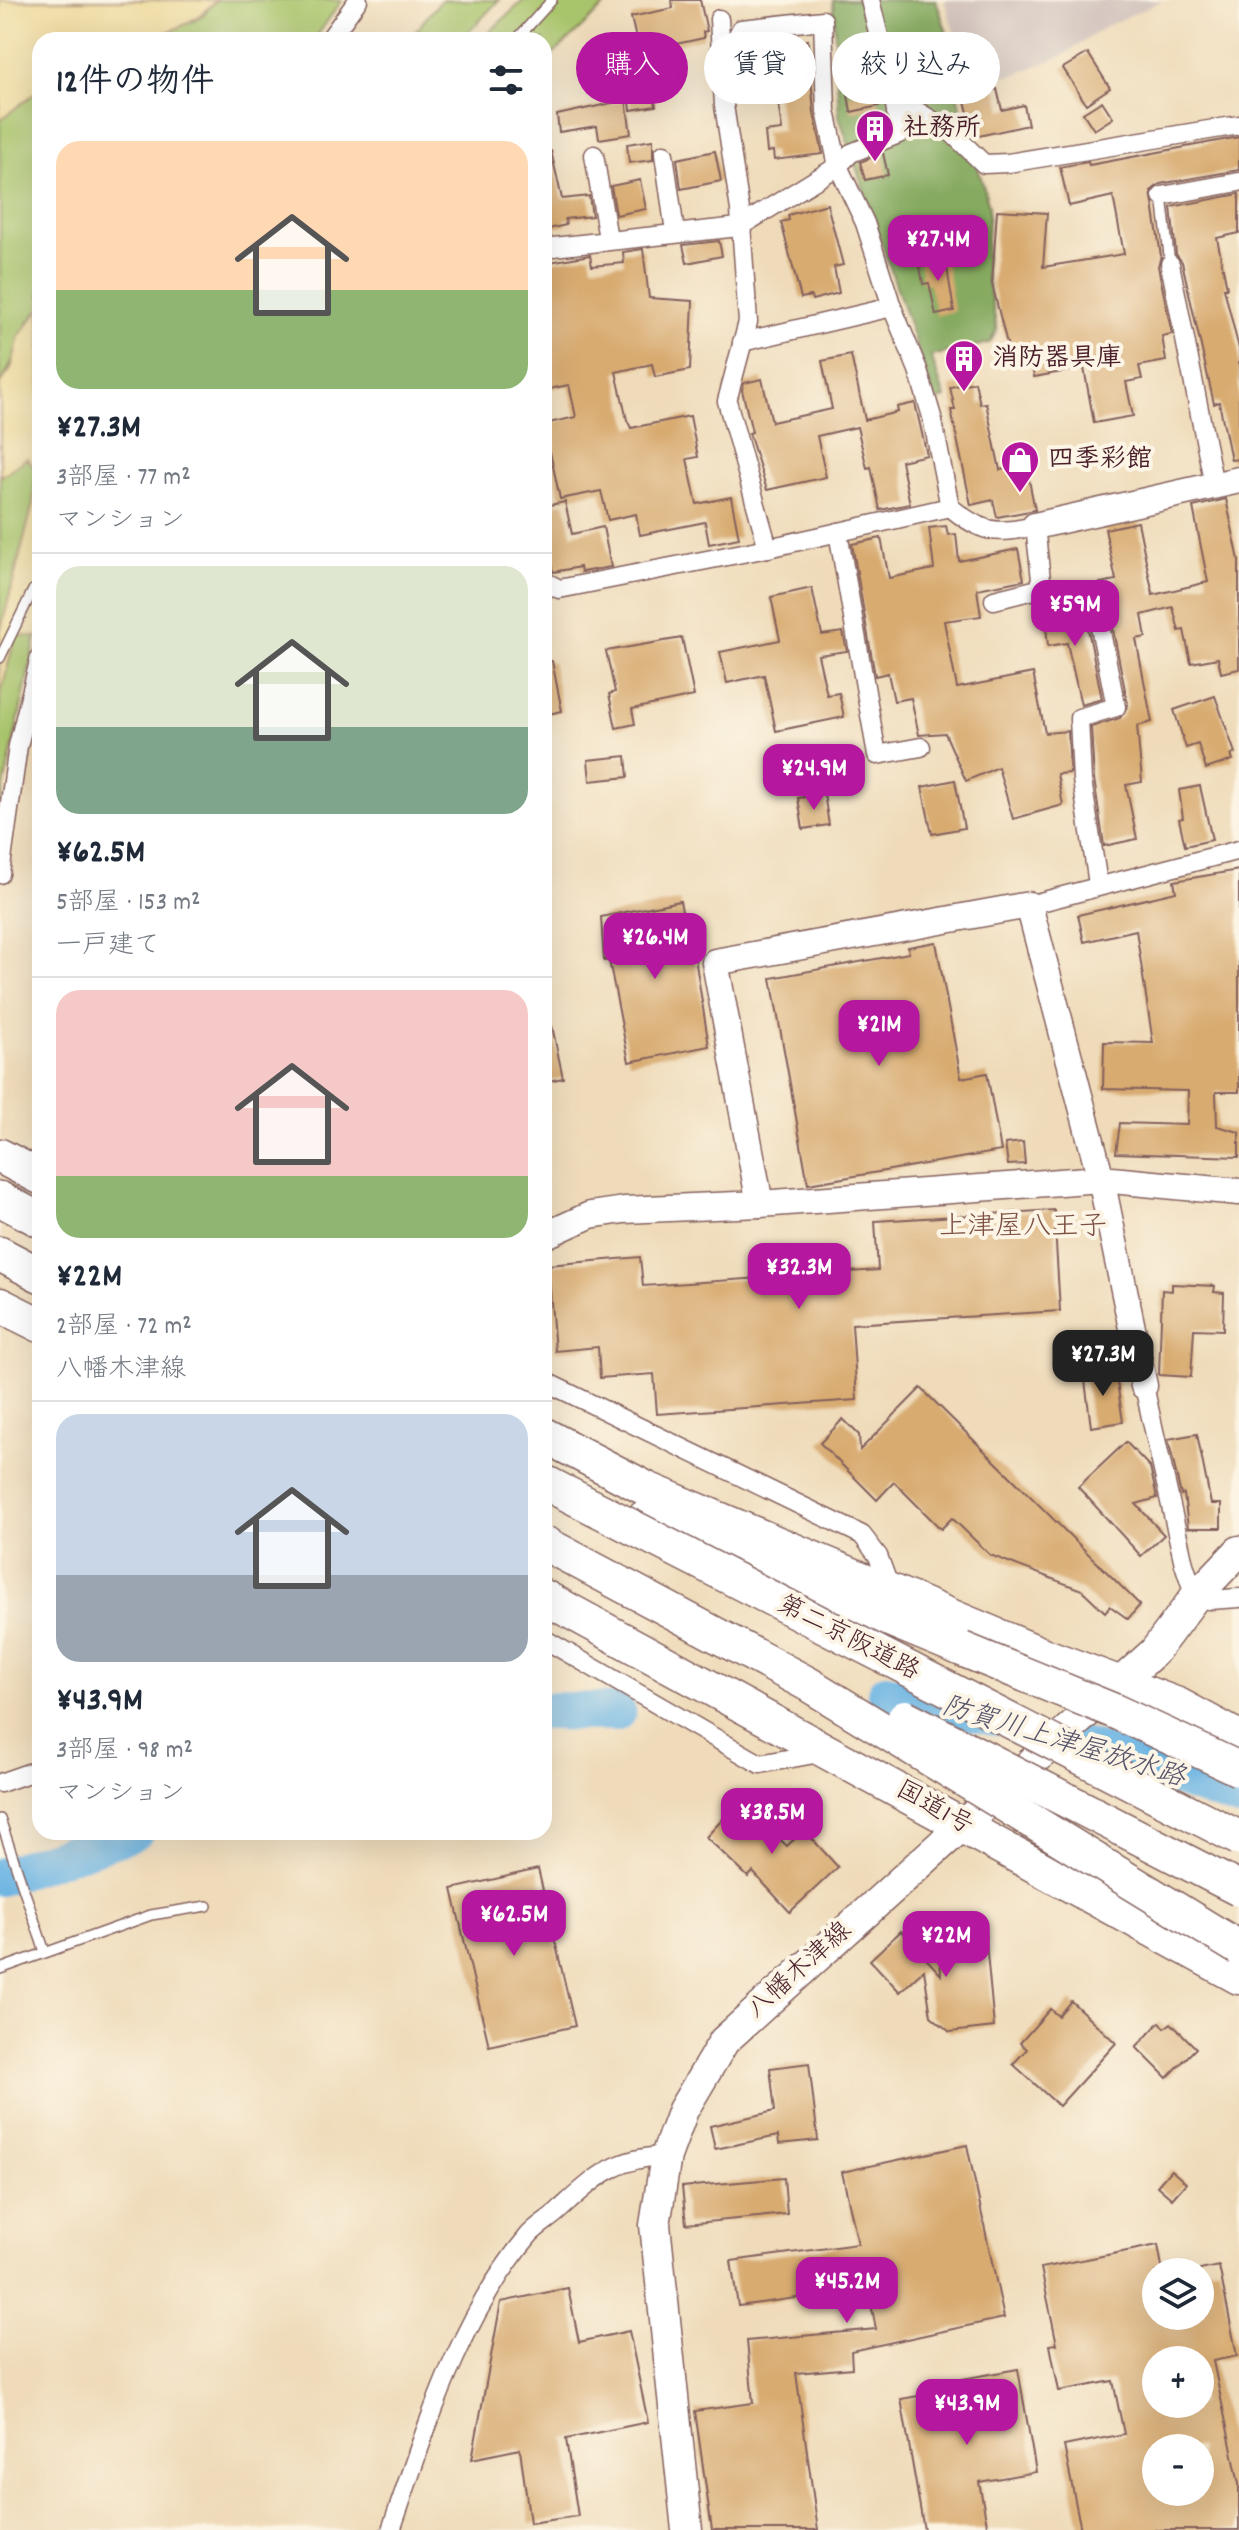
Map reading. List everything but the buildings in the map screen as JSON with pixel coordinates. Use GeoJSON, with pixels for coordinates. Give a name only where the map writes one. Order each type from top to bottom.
{"type":"FeatureCollection","features":[{"type":"Feature","properties":{"kind":"highway"},"geometry":{"type":"LineString","coordinates":[[0,1156],[32,1173]]}},
{"type":"Feature","properties":{"kind":"highway"},"geometry":{"type":"LineString","coordinates":[[0,1199],[32,1216]]}},
{"type":"Feature","properties":{"kind":"highway"},"geometry":{"type":"LineString","coordinates":[[0,1254],[32,1271]]}},
{"type":"Feature","properties":{"kind":"highway"},"geometry":{"type":"LineString","coordinates":[[0,1305],[32,1321]]}},
{"type":"Feature","properties":{"kind":"highway"},"geometry":{"type":"LineString","coordinates":[[552,1439],[647,1489],[1043,1655],[1112,1691],[1178,1705],[1239,1738]]}},
{"type":"Feature","properties":{"kind":"highway"},"geometry":{"type":"LineString","coordinates":[[552,1482],[1114,1711],[1239,1769]]}},
{"type":"Feature","properties":{"kind":"highway","name":"第二京阪道路"},"geometry":{"type":"LineString","coordinates":[[552,1483],[1239,1838]]}},
{"type":"Feature","properties":{"kind":"highway","name":"第二京阪道路"},"geometry":{"type":"LineString","coordinates":[[552,1537],[1239,1889]]}},
{"type":"Feature","properties":{"kind":"highway"},"geometry":{"type":"LineString","coordinates":[[552,1547],[808,1684],[1239,1948]]}},
{"type":"Feature","properties":{"kind":"highway","name":"国道1号"},"geometry":{"type":"LineString","coordinates":[[552,1601],[828,1751],[974,1814],[1239,1977]]}},
{"type":"Feature","properties":{"kind":"main road","name":"八幡木津線"},"geometry":{"type":"LineString","coordinates":[[687,2530],[655,2225],[666,2156],[683,2110],[724,2041],[1154,1652],[1195,1597],[1239,1551]]}},
{"type":"Feature","properties":{"kind":"street"},"geometry":{"type":"LineString","coordinates":[[335,32],[358,0]]}},
{"type":"Feature","properties":{"kind":"street"},"geometry":{"type":"LineString","coordinates":[[870,0],[878,32]]}},
{"type":"Feature","properties":{"kind":"street"},"geometry":{"type":"LineString","coordinates":[[719,19],[721,32]]}},
{"type":"Feature","properties":{"kind":"street"},"geometry":{"type":"LineString","coordinates":[[739,32],[741,29],[823,20],[826,111],[838,166],[865,223],[929,405],[950,507],[973,526],[1002,533],[1226,482],[1170,264]]}},
{"type":"Feature","properties":{"kind":"street"},"geometry":{"type":"LineString","coordinates":[[724,104],[740,210],[748,322],[727,401],[768,548]]}},
{"type":"Feature","properties":{"kind":"street"},"geometry":{"type":"LineString","coordinates":[[552,247],[739,227],[838,166],[851,153],[899,134],[895,104]]}},
{"type":"Feature","properties":{"kind":"street"},"geometry":{"type":"LineString","coordinates":[[905,104],[951,132],[984,164],[1008,163],[1239,125]]}},
{"type":"Feature","properties":{"kind":"street"},"geometry":{"type":"LineString","coordinates":[[664,154],[675,232]]}},
{"type":"Feature","properties":{"kind":"street"},"geometry":{"type":"LineString","coordinates":[[594,155],[608,239]]}},
{"type":"Feature","properties":{"kind":"street"},"geometry":{"type":"LineString","coordinates":[[1162,196],[1239,182]]}},
{"type":"Feature","properties":{"kind":"street"},"geometry":{"type":"LineString","coordinates":[[742,342],[892,307]]}},
{"type":"Feature","properties":{"kind":"street"},"geometry":{"type":"LineString","coordinates":[[552,585],[559,589],[768,548],[950,507]]}},
{"type":"Feature","properties":{"kind":"street"},"geometry":{"type":"LineString","coordinates":[[1035,526],[1042,588]]}},
{"type":"Feature","properties":{"kind":"street"},"geometry":{"type":"LineString","coordinates":[[838,532],[877,755],[921,747]]}},
{"type":"Feature","properties":{"kind":"street"},"geometry":{"type":"LineString","coordinates":[[994,600],[1042,588],[1085,598],[1096,607],[1116,707],[1079,718],[1082,780],[1098,884]]}},
{"type":"Feature","properties":{"kind":"street"},"geometry":{"type":"LineString","coordinates":[[0,874],[18,746],[32,689]]}},
{"type":"Feature","properties":{"kind":"street"},"geometry":{"type":"LineString","coordinates":[[760,1204],[715,962],[1029,905],[1098,884],[1239,850]]}},
{"type":"Feature","properties":{"kind":"street"},"geometry":{"type":"LineString","coordinates":[[1029,905],[1101,1179],[1184,1564],[1195,1597],[1209,1600],[1239,1598]]}},
{"type":"Feature","properties":{"kind":"street"},"geometry":{"type":"LineString","coordinates":[[552,1233],[601,1213],[1101,1179],[1239,1192]]}},
{"type":"Feature","properties":{"kind":"street"},"geometry":{"type":"LineString","coordinates":[[552,1385],[862,1535],[878,1556],[891,1591]]}},
{"type":"Feature","properties":{"kind":"street"},"geometry":{"type":"LineString","coordinates":[[552,1644],[760,1764],[828,1751]]}},
{"type":"Feature","properties":{"kind":"street"},"geometry":{"type":"LineString","coordinates":[[0,1783],[32,1772]]}},
{"type":"Feature","properties":{"kind":"street"},"geometry":{"type":"LineString","coordinates":[[391,2530],[445,2375],[504,2269],[531,2232],[598,2177],[637,2156],[666,2156]]}},
{"type":"Feature","properties":{"kind":"lane"},"geometry":{"type":"LineString","coordinates":[[523,32],[552,0]]}},
{"type":"Feature","properties":{"kind":"lane"},"geometry":{"type":"LineString","coordinates":[[1162,196],[1170,264]]}},
{"type":"Feature","properties":{"kind":"lane"},"geometry":{"type":"LineString","coordinates":[[0,658],[32,592]]}},
{"type":"Feature","properties":{"kind":"lane"},"geometry":{"type":"LineString","coordinates":[[0,1819],[45,1952]]}},
{"type":"Feature","properties":{"kind":"lane"},"geometry":{"type":"LineString","coordinates":[[0,1969],[151,1915],[207,1906]]}},
{"type":"Feature","properties":{"kind":"shaded area"},"geometry":{"type":"Polygon","coordinates":[[[944,0],[1163,0],[1105,27],[1064,55],[1013,75],[1000,76],[1000,32],[954,32],[944,0]]]}},
{"type":"Feature","properties":{"kind":"green space"},"geometry":{"type":"Polygon","coordinates":[[[216,0],[342,0],[320,32],[168,32],[200,18],[216,0]]]}},
{"type":"Feature","properties":{"kind":"green space"},"geometry":{"type":"Polygon","coordinates":[[[441,0],[499,0],[469,32],[415,32],[441,0]]]}},
{"type":"Feature","properties":{"kind":"green space"},"geometry":{"type":"Polygon","coordinates":[[[524,0],[611,0],[552,55],[552,32],[490,32],[524,0]]]}},
{"type":"Feature","properties":{"kind":"green space"},"geometry":{"type":"Polygon","coordinates":[[[833,0],[936,0],[947,32],[835,32],[833,0]]]}},
{"type":"Feature","properties":{"kind":"green space"},"geometry":{"type":"Polygon","coordinates":[[[32,95],[32,318],[0,384],[0,120],[32,95]]]}},
{"type":"Feature","properties":{"kind":"green space"},"geometry":{"type":"Polygon","coordinates":[[[838,104],[960,104],[989,206],[985,268],[997,329],[990,343],[931,356],[945,398],[935,401],[839,116],[838,104]]]}},
{"type":"Feature","properties":{"kind":"green space"},"geometry":{"type":"Polygon","coordinates":[[[27,458],[32,465],[32,508],[0,633],[0,477],[27,458]]]}},
{"type":"Feature","properties":{"kind":"green space"},"geometry":{"type":"Polygon","coordinates":[[[16,634],[32,636],[32,656],[0,806],[0,697],[16,634]]]}},
{"type":"Feature","properties":{"kind":"sand"},"geometry":{"type":"Polygon","coordinates":[[[0,0],[216,0],[198,16],[166,32],[32,32],[32,95],[0,120],[0,0]]]}},
{"type":"Feature","properties":{"kind":"sand"},"geometry":{"type":"Polygon","coordinates":[[[32,319],[32,465],[27,458],[0,477],[0,384],[11,369],[19,336],[32,319]]]}},
{"type":"Feature","properties":{"kind":"sand"},"geometry":{"type":"Polygon","coordinates":[[[32,508],[32,636],[15,635],[0,697],[0,633],[32,508]]]}},
{"type":"Feature","properties":{"kind":"waterway","name":"防賀川上津屋放水路"},"geometry":{"type":"LineString","coordinates":[[886,1693],[994,1717]]}},
{"type":"Feature","properties":{"kind":"waterway","name":"防賀川上津屋放水路"},"geometry":{"type":"LineString","coordinates":[[552,1711],[617,1712]]}},
{"type":"Feature","properties":{"kind":"waterway","name":"防賀川上津屋放水路"},"geometry":{"type":"LineString","coordinates":[[1071,1742],[1239,1799]]}},
{"type":"Feature","properties":{"kind":"waterway","name":"防賀川上津屋放水路"},"geometry":{"type":"LineString","coordinates":[[0,1877],[110,1840]]}},
{"type":"Feature","properties":{"kind":"place","name":"社務所"},"geometry":{"type":"Point","coordinates":[875,163]}},
{"type":"Feature","properties":{"kind":"place","name":"消防器具庫"},"geometry":{"type":"Point","coordinates":[964,393]}},
{"type":"Feature","properties":{"kind":"place","name":"四季彩館"},"geometry":{"type":"Point","coordinates":[1020,494]}},
{"type":"Feature","properties":{"kind":"district","name":"上津屋八王子"},"geometry":{"type":"Point","coordinates":[1023,1229]}}]}
